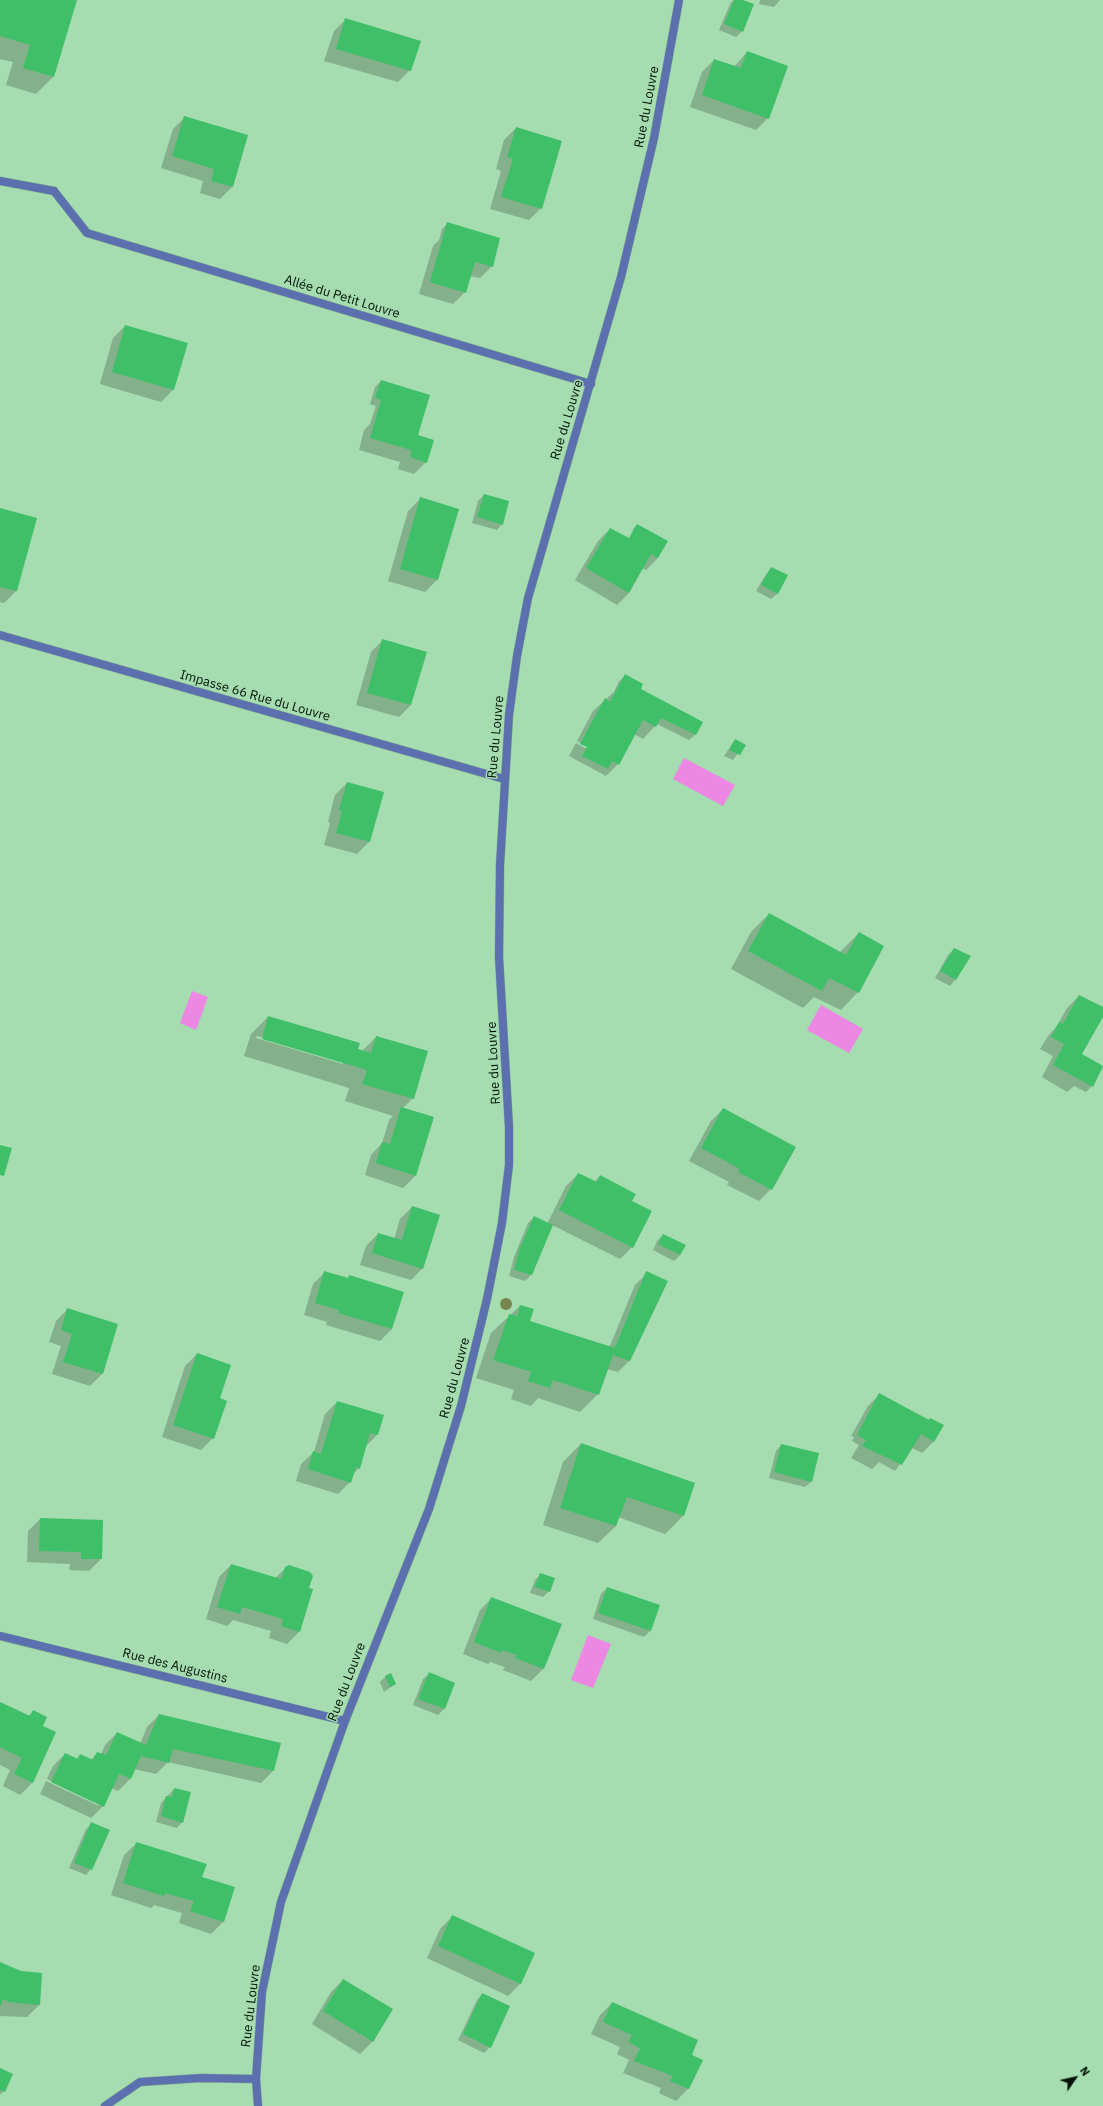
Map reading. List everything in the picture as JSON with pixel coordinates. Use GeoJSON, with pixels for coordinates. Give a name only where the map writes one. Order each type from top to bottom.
{"type":"FeatureCollection","features":[{"type":"Feature","properties":{"kind":"street","name":"Rue du Louvre"},"geometry":{"type":"LineString","coordinates":[[258,2106],[256,2079],[262,1992],[281,1902],[345,1721],[429,1509],[461,1406],[487,1299],[502,1223],[509,1165],[509,1127],[499,957],[500,865],[504,779],[509,715],[516,656],[528,598],[591,384],[620,277],[654,138],[679,0]]}},
{"type":"Feature","properties":{"kind":"street","name":"Allée du Petit Louvre"},"geometry":{"type":"LineString","coordinates":[[0,180],[54,191],[87,233],[591,384]]}},
{"type":"Feature","properties":{"kind":"street","name":"Impasse 66 Rue du Louvre"},"geometry":{"type":"LineString","coordinates":[[0,635],[504,779]]}},
{"type":"Feature","properties":{"kind":"street","name":"Rue des Augustins"},"geometry":{"type":"LineString","coordinates":[[0,1636],[345,1721]]}},
{"type":"Feature","properties":{"kind":"street"},"geometry":{"type":"LineString","coordinates":[[105,2106],[140,2082],[200,2078],[256,2079]]}},
{"type":"Feature","properties":{"kind":"shaded area"},"geometry":{"type":"Polygon","coordinates":[[[684,758],[735,785],[723,806],[673,779],[684,758]]]}},
{"type":"Feature","properties":{"kind":"shaded area"},"geometry":{"type":"Polygon","coordinates":[[[192,991],[208,997],[196,1030],[180,1023],[192,991]]]}},
{"type":"Feature","properties":{"kind":"shaded area"},"geometry":{"type":"Polygon","coordinates":[[[821,1005],[863,1029],[849,1053],[807,1030],[821,1005]]]}},
{"type":"Feature","properties":{"kind":"shaded area"},"geometry":{"type":"Polygon","coordinates":[[[588,1635],[611,1644],[593,1688],[571,1680],[588,1635]]]}},
{"type":"Feature","properties":{"kind":"building"},"geometry":{"type":"Polygon","coordinates":[[[0,0],[77,0],[54,77],[23,68],[30,45],[0,36],[0,0]]]}},
{"type":"Feature","properties":{"kind":"building"},"geometry":{"type":"Polygon","coordinates":[[[734,0],[743,0],[754,4],[743,32],[724,24],[734,0]]]}},
{"type":"Feature","properties":{"kind":"building"},"geometry":{"type":"Polygon","coordinates":[[[345,18],[421,41],[411,71],[336,49],[345,18]]]}},
{"type":"Feature","properties":{"kind":"building"},"geometry":{"type":"Polygon","coordinates":[[[747,51],[788,66],[769,119],[702,95],[714,59],[741,68],[747,51]]]}},
{"type":"Feature","properties":{"kind":"building"},"geometry":{"type":"Polygon","coordinates":[[[184,116],[248,135],[233,187],[211,181],[214,169],[172,156],[184,116]]]}},
{"type":"Feature","properties":{"kind":"building"},"geometry":{"type":"Polygon","coordinates":[[[516,127],[562,141],[542,209],[501,197],[513,159],[507,157],[516,127]]]}},
{"type":"Feature","properties":{"kind":"building"},"geometry":{"type":"Polygon","coordinates":[[[447,222],[500,238],[493,267],[475,262],[466,293],[430,282],[447,222]]]}},
{"type":"Feature","properties":{"kind":"building"},"geometry":{"type":"Polygon","coordinates":[[[125,325],[188,343],[174,390],[112,372],[125,325]]]}},
{"type":"Feature","properties":{"kind":"building"},"geometry":{"type":"Polygon","coordinates":[[[381,380],[430,395],[418,435],[434,440],[427,463],[410,457],[411,450],[370,438],[381,400],[375,398],[381,380]]]}},
{"type":"Feature","properties":{"kind":"building"},"geometry":{"type":"Polygon","coordinates":[[[484,494],[509,501],[503,525],[477,517],[484,494]]]}},
{"type":"Feature","properties":{"kind":"building"},"geometry":{"type":"Polygon","coordinates":[[[420,497],[459,509],[438,580],[400,569],[420,497]]]}},
{"type":"Feature","properties":{"kind":"building"},"geometry":{"type":"Polygon","coordinates":[[[0,508],[37,518],[17,591],[0,587],[0,508]]]}},
{"type":"Feature","properties":{"kind":"building"},"geometry":{"type":"Polygon","coordinates":[[[637,524],[668,541],[658,558],[651,554],[629,593],[586,568],[610,528],[629,538],[637,524]]]}},
{"type":"Feature","properties":{"kind":"building"},"geometry":{"type":"Polygon","coordinates":[[[771,567],[788,575],[778,594],[761,585],[771,567]]]}},
{"type":"Feature","properties":{"kind":"building"},"geometry":{"type":"Polygon","coordinates":[[[382,639],[427,652],[411,705],[367,693],[382,639]]]}},
{"type":"Feature","properties":{"kind":"building"},"geometry":{"type":"Polygon","coordinates":[[[625,674],[643,684],[641,689],[703,722],[696,735],[661,718],[656,727],[643,720],[619,765],[612,761],[608,769],[582,756],[587,747],[580,744],[605,698],[610,702],[625,674]]]}},
{"type":"Feature","properties":{"kind":"building"},"geometry":{"type":"Polygon","coordinates":[[[735,739],[746,745],[740,755],[729,750],[735,739]]]}},
{"type":"Feature","properties":{"kind":"building"},"geometry":{"type":"Polygon","coordinates":[[[347,782],[384,792],[370,842],[336,833],[342,811],[339,810],[347,782]]]}},
{"type":"Feature","properties":{"kind":"building"},"geometry":{"type":"Polygon","coordinates":[[[769,913],[846,955],[859,932],[884,946],[859,993],[829,978],[822,991],[748,951],[769,913]]]}},
{"type":"Feature","properties":{"kind":"building"},"geometry":{"type":"Polygon","coordinates":[[[954,948],[971,956],[956,980],[940,971],[954,948]]]}},
{"type":"Feature","properties":{"kind":"building"},"geometry":{"type":"Polygon","coordinates":[[[1079,995],[1103,1007],[1103,1017],[1082,1054],[1103,1066],[1093,1087],[1053,1065],[1064,1044],[1051,1037],[1059,1022],[1063,1024],[1079,995]]]}},
{"type":"Feature","properties":{"kind":"building"},"geometry":{"type":"Polygon","coordinates":[[[268,1016],[360,1043],[358,1049],[371,1053],[376,1036],[428,1051],[414,1099],[362,1084],[367,1070],[262,1039],[268,1016]]]}},
{"type":"Feature","properties":{"kind":"building"},"geometry":{"type":"Polygon","coordinates":[[[401,1107],[434,1117],[416,1176],[376,1163],[382,1142],[390,1144],[401,1107]]]}},
{"type":"Feature","properties":{"kind":"building"},"geometry":{"type":"Polygon","coordinates":[[[723,1108],[796,1147],[772,1190],[738,1172],[740,1169],[701,1148],[723,1108]]]}},
{"type":"Feature","properties":{"kind":"building"},"geometry":{"type":"Polygon","coordinates":[[[0,1145],[12,1148],[4,1176],[0,1175],[0,1145]]]}},
{"type":"Feature","properties":{"kind":"building"},"geometry":{"type":"Polygon","coordinates":[[[578,1173],[597,1182],[600,1175],[636,1194],[632,1201],[652,1211],[633,1248],[559,1210],[578,1173]]]}},
{"type":"Feature","properties":{"kind":"building"},"geometry":{"type":"Polygon","coordinates":[[[412,1206],[440,1215],[423,1269],[372,1253],[378,1233],[402,1240],[412,1206]]]}},
{"type":"Feature","properties":{"kind":"building"},"geometry":{"type":"Polygon","coordinates":[[[534,1216],[553,1225],[532,1275],[514,1270],[519,1250],[534,1216]]]}},
{"type":"Feature","properties":{"kind":"building"},"geometry":{"type":"Polygon","coordinates":[[[663,1234],[686,1245],[680,1255],[658,1244],[663,1234]]]}},
{"type":"Feature","properties":{"kind":"building"},"geometry":{"type":"Polygon","coordinates":[[[324,1271],[348,1278],[349,1275],[404,1292],[392,1329],[338,1313],[339,1310],[315,1303],[324,1271]]]}},
{"type":"Feature","properties":{"kind":"building"},"geometry":{"type":"Polygon","coordinates":[[[646,1271],[668,1281],[630,1361],[613,1355],[599,1395],[553,1380],[550,1388],[528,1381],[531,1372],[493,1360],[509,1314],[517,1316],[520,1305],[534,1309],[530,1321],[615,1348],[646,1271]]]}},
{"type":"Feature","properties":{"kind":"building"},"geometry":{"type":"Polygon","coordinates":[[[67,1308],[118,1324],[103,1374],[63,1362],[72,1334],[61,1330],[67,1308]]]}},
{"type":"Feature","properties":{"kind":"building"},"geometry":{"type":"Polygon","coordinates":[[[197,1353],[231,1365],[220,1398],[227,1401],[214,1439],[173,1425],[197,1353]]]}},
{"type":"Feature","properties":{"kind":"building"},"geometry":{"type":"Polygon","coordinates":[[[879,1393],[929,1420],[930,1418],[944,1425],[934,1442],[921,1434],[902,1465],[862,1446],[866,1440],[857,1435],[879,1393]]]}},
{"type":"Feature","properties":{"kind":"building"},"geometry":{"type":"Polygon","coordinates":[[[337,1401],[384,1415],[378,1435],[370,1433],[360,1469],[356,1467],[351,1483],[308,1469],[313,1451],[321,1454],[337,1401]]]}},
{"type":"Feature","properties":{"kind":"building"},"geometry":{"type":"Polygon","coordinates":[[[581,1443],[695,1483],[684,1516],[627,1497],[616,1526],[560,1508],[581,1443]]]}},
{"type":"Feature","properties":{"kind":"building"},"geometry":{"type":"Polygon","coordinates":[[[781,1444],[819,1453],[812,1482],[774,1472],[781,1444]]]}},
{"type":"Feature","properties":{"kind":"building"},"geometry":{"type":"Polygon","coordinates":[[[40,1518],[103,1520],[102,1559],[81,1559],[81,1552],[39,1551],[40,1518]]]}},
{"type":"Feature","properties":{"kind":"building"},"geometry":{"type":"Polygon","coordinates":[[[231,1564],[281,1579],[285,1567],[289,1565],[310,1572],[313,1576],[309,1588],[313,1589],[300,1632],[281,1626],[283,1619],[242,1607],[240,1614],[217,1607],[231,1564]]]}},
{"type":"Feature","properties":{"kind":"building"},"geometry":{"type":"Polygon","coordinates":[[[540,1573],[555,1578],[550,1592],[535,1587],[540,1573]]]}},
{"type":"Feature","properties":{"kind":"building"},"geometry":{"type":"Polygon","coordinates":[[[607,1587],[660,1605],[651,1631],[598,1613],[607,1587]]]}},
{"type":"Feature","properties":{"kind":"building"},"geometry":{"type":"Polygon","coordinates":[[[491,1597],[562,1624],[544,1669],[515,1658],[516,1655],[502,1650],[501,1653],[474,1642],[491,1597]]]}},
{"type":"Feature","properties":{"kind":"building"},"geometry":{"type":"Polygon","coordinates":[[[429,1672],[455,1683],[445,1709],[418,1699],[429,1672]]]}},
{"type":"Feature","properties":{"kind":"building"},"geometry":{"type":"Polygon","coordinates":[[[391,1673],[396,1684],[390,1687],[385,1676],[391,1673]]]}},
{"type":"Feature","properties":{"kind":"building"},"geometry":{"type":"Polygon","coordinates":[[[0,1702],[30,1716],[33,1710],[47,1717],[43,1726],[56,1732],[33,1783],[14,1774],[22,1758],[0,1747],[0,1702]]]}},
{"type":"Feature","properties":{"kind":"building"},"geometry":{"type":"Polygon","coordinates":[[[159,1714],[281,1743],[274,1771],[173,1749],[169,1763],[141,1756],[131,1779],[119,1774],[104,1807],[51,1782],[65,1753],[78,1759],[80,1754],[93,1760],[97,1752],[106,1755],[117,1732],[146,1745],[159,1714]]]}},
{"type":"Feature","properties":{"kind":"building"},"geometry":{"type":"Polygon","coordinates":[[[174,1788],[191,1792],[183,1823],[161,1816],[166,1796],[172,1797],[174,1788]]]}},
{"type":"Feature","properties":{"kind":"building"},"geometry":{"type":"Polygon","coordinates":[[[91,1822],[110,1830],[92,1870],[74,1863],[91,1822]]]}},
{"type":"Feature","properties":{"kind":"building"},"geometry":{"type":"Polygon","coordinates":[[[136,1842],[207,1864],[202,1877],[235,1887],[224,1922],[190,1911],[194,1901],[165,1893],[164,1896],[123,1883],[136,1842]]]}},
{"type":"Feature","properties":{"kind":"building"},"geometry":{"type":"Polygon","coordinates":[[[452,1915],[535,1953],[521,1984],[438,1946],[452,1915]]]}},
{"type":"Feature","properties":{"kind":"building"},"geometry":{"type":"Polygon","coordinates":[[[0,1962],[21,1971],[42,1973],[40,2005],[9,2002],[3,1999],[0,2007],[0,1962]]]}},
{"type":"Feature","properties":{"kind":"building"},"geometry":{"type":"Polygon","coordinates":[[[343,1979],[393,2009],[373,2042],[323,2011],[343,1979]]]}},
{"type":"Feature","properties":{"kind":"building"},"geometry":{"type":"Polygon","coordinates":[[[482,1993],[510,2006],[491,2048],[463,2034],[482,1993]]]}},
{"type":"Feature","properties":{"kind":"building"},"geometry":{"type":"Polygon","coordinates":[[[612,2002],[698,2040],[692,2055],[703,2060],[689,2089],[670,2081],[673,2076],[634,2061],[640,2048],[628,2042],[632,2035],[603,2022],[612,2002]]]}},
{"type":"Feature","properties":{"kind":"building"},"geometry":{"type":"Polygon","coordinates":[[[0,2068],[13,2074],[5,2092],[0,2090],[0,2068]]]}}]}
